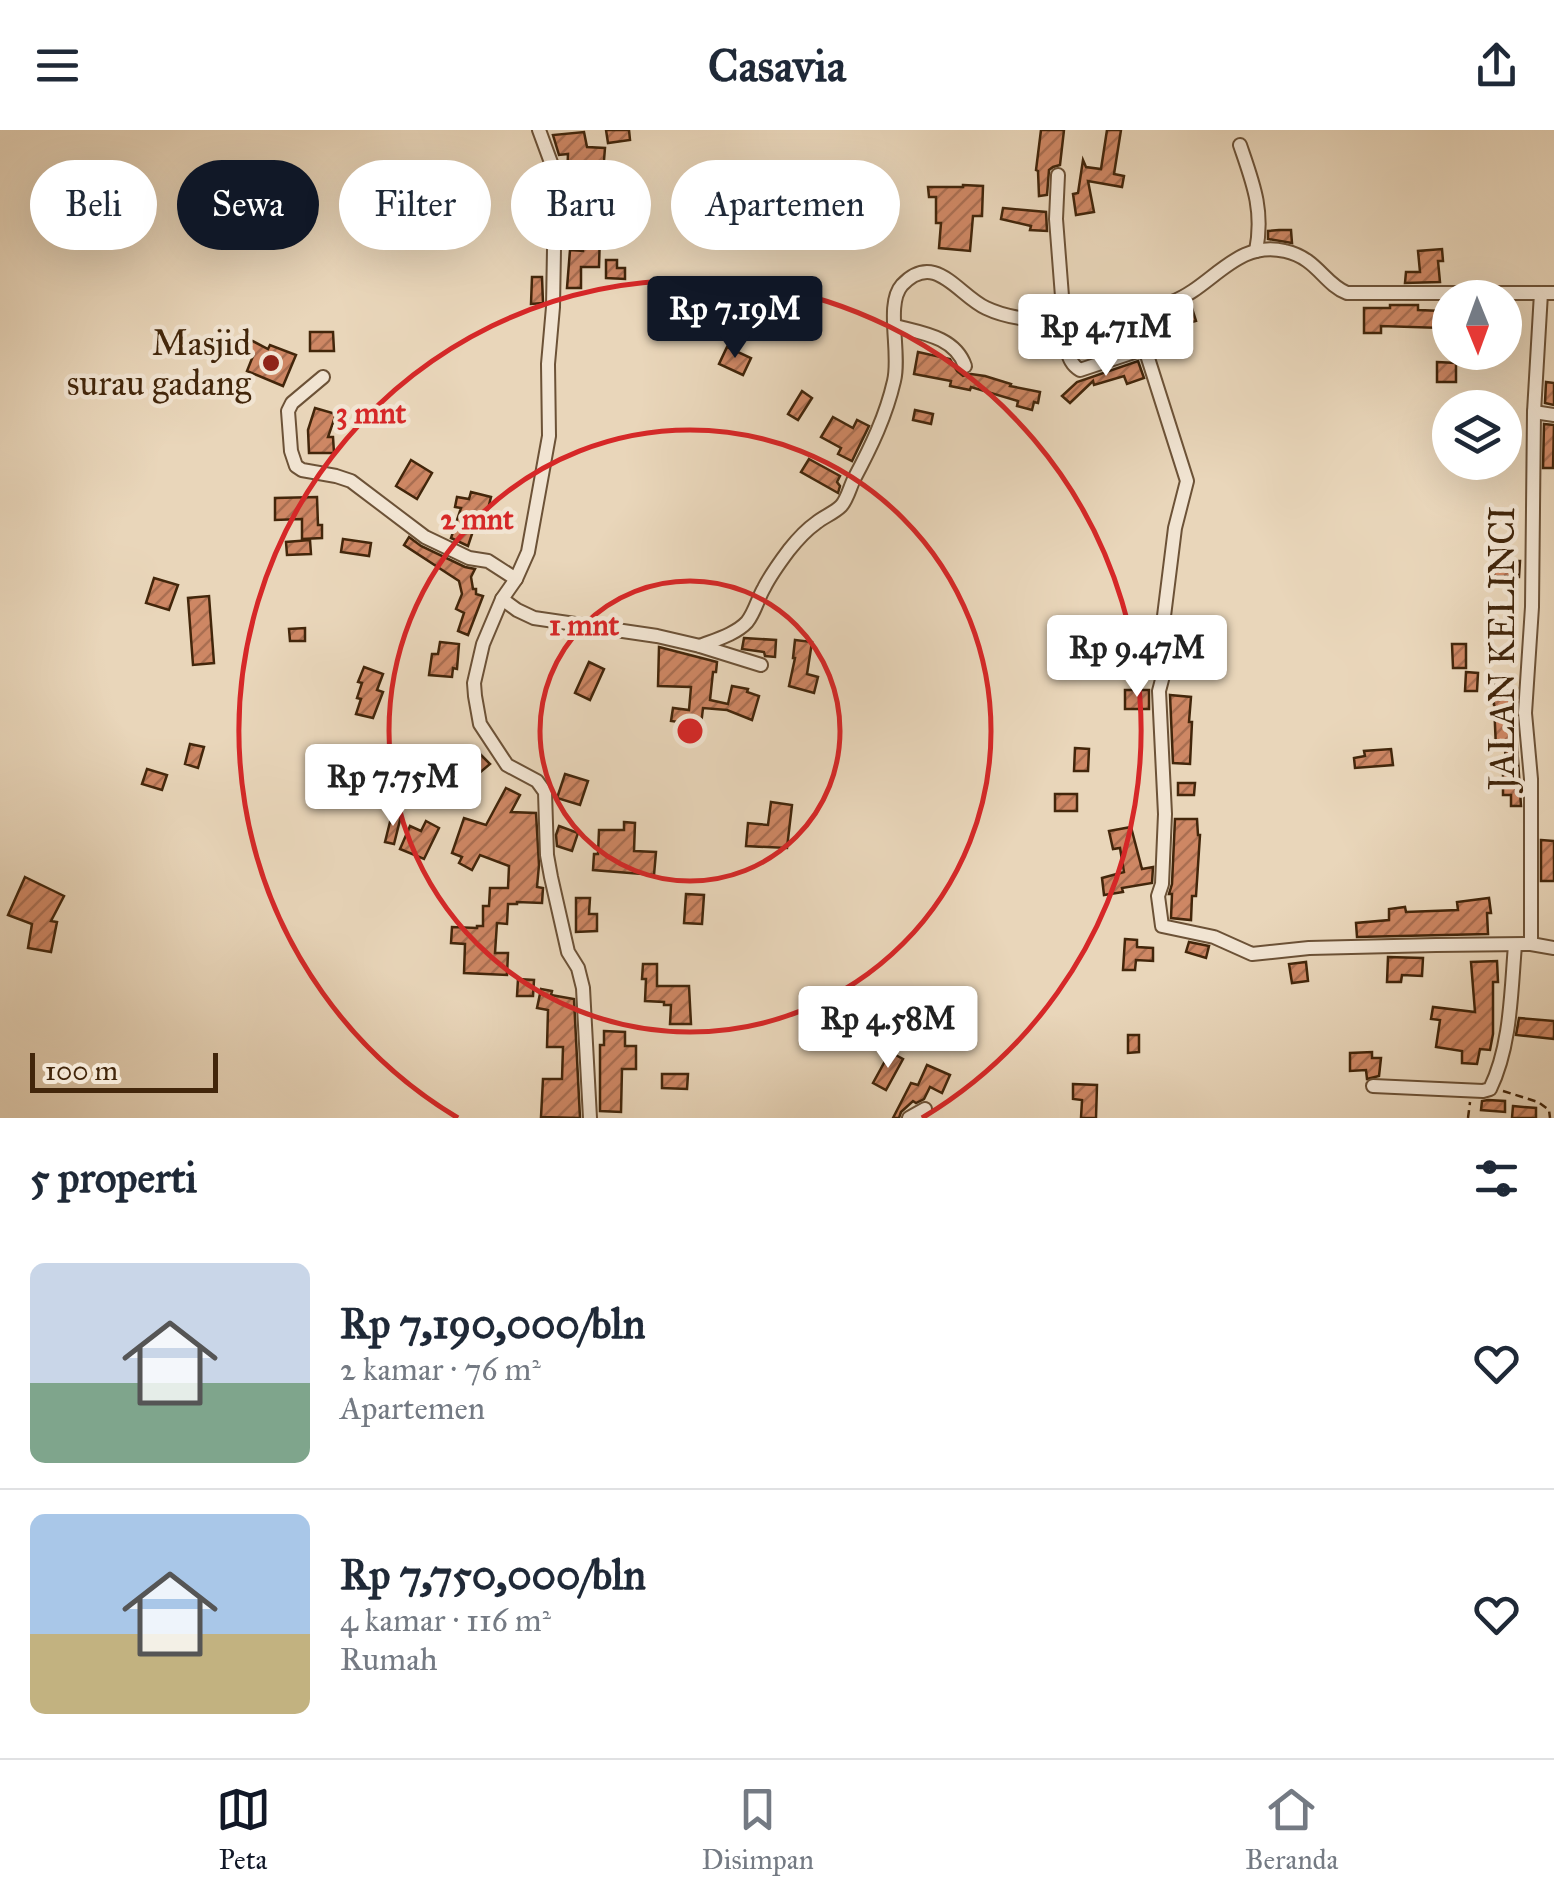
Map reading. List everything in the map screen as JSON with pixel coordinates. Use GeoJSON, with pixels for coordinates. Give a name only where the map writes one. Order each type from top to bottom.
{"type":"FeatureCollection","features":[{"type":"Feature","properties":{"kind":"street"},"geometry":{"type":"LineString","coordinates":[[539,130],[552,168],[555,204],[549,436],[528,552],[483,644],[474,683],[480,724],[507,765],[537,781],[546,796],[551,877],[568,952],[578,968],[583,988],[590,1118]]}},
{"type":"Feature","properties":{"kind":"street"},"geometry":{"type":"LineString","coordinates":[[1240,145],[1256,190],[1260,230],[1256,251]]}},
{"type":"Feature","properties":{"kind":"street"},"geometry":{"type":"LineString","coordinates":[[1058,175],[1056,219],[1066,348],[1080,370],[1140,350],[1147,355],[1187,481],[1175,528],[1164,616],[1164,672],[1159,691],[1165,814],[1158,896],[1162,926],[1214,937],[1252,954],[1309,948],[1530,944],[1554,948]]}},
{"type":"Feature","properties":{"kind":"street"},"geometry":{"type":"LineString","coordinates":[[700,646],[748,621],[768,580],[791,547],[815,523],[842,506],[875,440],[896,376],[894,304],[899,290],[912,278],[930,272],[945,276],[977,304],[996,312],[1064,321],[1172,302],[1189,294],[1236,257],[1256,251],[1285,250],[1302,257],[1347,292],[1548,293]]}},
{"type":"Feature","properties":{"kind":"street","name":"JALAN KELINCI"},"geometry":{"type":"LineString","coordinates":[[1530,944],[1532,778],[1526,713],[1532,607],[1534,412],[1548,293]]}},
{"type":"Feature","properties":{"kind":"street"},"geometry":{"type":"LineString","coordinates":[[895,326],[936,337],[958,350],[966,366]]}},
{"type":"Feature","properties":{"kind":"street"},"geometry":{"type":"LineString","coordinates":[[323,377],[288,408],[292,459],[296,466],[344,478],[417,532],[469,558],[488,562],[516,579]]}},
{"type":"Feature","properties":{"kind":"street"},"geometry":{"type":"LineString","coordinates":[[1534,412],[1554,415]]}},
{"type":"Feature","properties":{"kind":"street"},"geometry":{"type":"LineString","coordinates":[[502,599],[534,618],[656,636],[761,665]]}},
{"type":"Feature","properties":{"kind":"street"},"geometry":{"type":"LineString","coordinates":[[1373,1086],[1490,1089],[1507,1028],[1515,945]]}},
{"type":"Feature","properties":{"kind":"street"},"geometry":{"type":"LineString","coordinates":[[909,1118],[925,1109]]}},
{"type":"Feature","properties":{"kind":"path"},"geometry":{"type":"LineString","coordinates":[[1490,1089],[1544,1104],[1550,1118]]}},
{"type":"Feature","properties":{"kind":"building"},"geometry":{"type":"Polygon","coordinates":[[[606,130],[629,130],[630,140],[608,143],[606,130]]]}},
{"type":"Feature","properties":{"kind":"building"},"geometry":{"type":"Polygon","coordinates":[[[1041,130],[1064,130],[1060,165],[1049,170],[1047,195],[1039,196],[1036,170],[1041,130]]]}},
{"type":"Feature","properties":{"kind":"building"},"geometry":{"type":"Polygon","coordinates":[[[1107,130],[1121,130],[1114,174],[1124,176],[1122,187],[1088,181],[1094,212],[1076,215],[1073,194],[1078,193],[1083,160],[1086,167],[1101,169],[1107,130]]]}},
{"type":"Feature","properties":{"kind":"building"},"geometry":{"type":"Polygon","coordinates":[[[584,132],[587,147],[605,148],[604,160],[568,160],[568,154],[559,155],[553,135],[584,132]]]}},
{"type":"Feature","properties":{"kind":"building"},"geometry":{"type":"Polygon","coordinates":[[[983,186],[982,216],[973,216],[970,251],[939,248],[941,223],[936,223],[936,197],[929,197],[928,187],[983,186]]]}},
{"type":"Feature","properties":{"kind":"building"},"geometry":{"type":"Polygon","coordinates":[[[1003,208],[1046,212],[1047,231],[1030,230],[1031,226],[1001,219],[1003,208]]]}},
{"type":"Feature","properties":{"kind":"building"},"geometry":{"type":"Polygon","coordinates":[[[1291,230],[1292,243],[1268,239],[1268,231],[1291,230]]]}},
{"type":"Feature","properties":{"kind":"building"},"geometry":{"type":"Polygon","coordinates":[[[1442,249],[1443,261],[1438,261],[1440,280],[1405,283],[1406,272],[1420,272],[1418,251],[1442,249]]]}},
{"type":"Feature","properties":{"kind":"building"},"geometry":{"type":"Polygon","coordinates":[[[570,250],[600,250],[599,267],[581,267],[581,288],[567,288],[570,250]]]}},
{"type":"Feature","properties":{"kind":"building"},"geometry":{"type":"Polygon","coordinates":[[[606,260],[617,260],[617,268],[625,268],[625,279],[606,278],[606,260]]]}},
{"type":"Feature","properties":{"kind":"building"},"geometry":{"type":"Polygon","coordinates":[[[532,277],[542,277],[543,303],[531,304],[532,277]]]}},
{"type":"Feature","properties":{"kind":"building"},"geometry":{"type":"Polygon","coordinates":[[[1191,305],[1196,321],[1174,327],[1176,337],[1146,342],[1142,327],[1148,325],[1146,320],[1191,305]]]}},
{"type":"Feature","properties":{"kind":"building"},"geometry":{"type":"Polygon","coordinates":[[[1418,305],[1418,310],[1432,311],[1432,328],[1381,326],[1381,333],[1364,333],[1364,308],[1418,305]]]}},
{"type":"Feature","properties":{"kind":"building"},"geometry":{"type":"Polygon","coordinates":[[[310,332],[333,332],[334,351],[310,351],[310,332]]]}},
{"type":"Feature","properties":{"kind":"building","name":"Masjid surau gadang"},"geometry":{"type":"Polygon","coordinates":[[[243,336],[268,349],[270,345],[296,355],[283,386],[247,371],[253,356],[237,349],[243,336]]]}},
{"type":"Feature","properties":{"kind":"building"},"geometry":{"type":"Polygon","coordinates":[[[727,347],[751,358],[743,375],[719,364],[727,347]]]}},
{"type":"Feature","properties":{"kind":"building"},"geometry":{"type":"Polygon","coordinates":[[[918,352],[950,359],[963,376],[985,376],[1040,392],[1038,403],[1034,402],[1032,410],[1017,406],[1018,401],[914,374],[918,352]]]}},
{"type":"Feature","properties":{"kind":"building"},"geometry":{"type":"Polygon","coordinates":[[[1138,361],[1144,378],[1127,384],[1124,376],[1094,385],[1093,381],[1070,403],[1062,396],[1077,382],[1138,361]]]}},
{"type":"Feature","properties":{"kind":"building"},"geometry":{"type":"Polygon","coordinates":[[[1437,370],[1456,370],[1456,382],[1437,382],[1437,370]]]}},
{"type":"Feature","properties":{"kind":"building"},"geometry":{"type":"Polygon","coordinates":[[[1546,382],[1554,383],[1554,405],[1545,403],[1546,382]]]}},
{"type":"Feature","properties":{"kind":"building"},"geometry":{"type":"Polygon","coordinates":[[[802,391],[812,398],[798,420],[788,414],[802,391]]]}},
{"type":"Feature","properties":{"kind":"building"},"geometry":{"type":"Polygon","coordinates":[[[315,408],[336,414],[328,437],[333,437],[334,453],[309,453],[308,430],[315,408]]]}},
{"type":"Feature","properties":{"kind":"building"},"geometry":{"type":"Polygon","coordinates":[[[915,410],[933,414],[931,424],[913,420],[915,410]]]}},
{"type":"Feature","properties":{"kind":"building"},"geometry":{"type":"Polygon","coordinates":[[[833,417],[853,428],[857,420],[869,426],[852,461],[838,454],[841,448],[821,437],[833,417]]]}},
{"type":"Feature","properties":{"kind":"building"},"geometry":{"type":"Polygon","coordinates":[[[1544,424],[1554,425],[1553,468],[1543,468],[1544,424]]]}},
{"type":"Feature","properties":{"kind":"building"},"geometry":{"type":"Polygon","coordinates":[[[809,459],[840,476],[838,493],[801,472],[809,459]]]}},
{"type":"Feature","properties":{"kind":"building"},"geometry":{"type":"Polygon","coordinates":[[[411,460],[432,473],[417,499],[396,486],[411,460]]]}},
{"type":"Feature","properties":{"kind":"building"},"geometry":{"type":"Polygon","coordinates":[[[471,492],[491,497],[485,521],[477,519],[468,546],[451,538],[461,508],[455,507],[457,497],[469,499],[471,492]]]}},
{"type":"Feature","properties":{"kind":"building"},"geometry":{"type":"Polygon","coordinates":[[[317,497],[322,538],[302,539],[302,519],[275,520],[275,498],[317,497]]]}},
{"type":"Feature","properties":{"kind":"building"},"geometry":{"type":"Polygon","coordinates":[[[409,537],[475,569],[471,577],[473,589],[483,596],[468,635],[458,631],[464,613],[456,609],[462,594],[459,581],[404,545],[409,537]]]}},
{"type":"Feature","properties":{"kind":"building"},"geometry":{"type":"Polygon","coordinates":[[[343,539],[371,543],[369,556],[341,552],[343,539]]]}},
{"type":"Feature","properties":{"kind":"building"},"geometry":{"type":"Polygon","coordinates":[[[310,540],[311,554],[287,555],[286,542],[310,540]]]}},
{"type":"Feature","properties":{"kind":"building"},"geometry":{"type":"Polygon","coordinates":[[[1494,561],[1520,561],[1519,577],[1494,576],[1494,561]]]}},
{"type":"Feature","properties":{"kind":"building"},"geometry":{"type":"Polygon","coordinates":[[[154,578],[178,585],[169,610],[146,603],[154,578]]]}},
{"type":"Feature","properties":{"kind":"building"},"geometry":{"type":"Polygon","coordinates":[[[209,596],[214,663],[193,665],[188,598],[209,596]]]}},
{"type":"Feature","properties":{"kind":"building"},"geometry":{"type":"Polygon","coordinates":[[[305,628],[305,641],[290,641],[289,629],[305,628]]]}},
{"type":"Feature","properties":{"kind":"building"},"geometry":{"type":"Polygon","coordinates":[[[744,638],[776,640],[775,657],[742,649],[744,638]]]}},
{"type":"Feature","properties":{"kind":"building"},"geometry":{"type":"Polygon","coordinates":[[[795,640],[812,642],[807,674],[818,677],[814,693],[789,686],[795,640]]]}},
{"type":"Feature","properties":{"kind":"building"},"geometry":{"type":"Polygon","coordinates":[[[440,642],[459,644],[457,669],[453,668],[452,677],[429,675],[432,654],[438,654],[440,642]]]}},
{"type":"Feature","properties":{"kind":"building"},"geometry":{"type":"Polygon","coordinates":[[[1452,644],[1466,644],[1466,668],[1453,668],[1452,644]]]}},
{"type":"Feature","properties":{"kind":"building"},"geometry":{"type":"Polygon","coordinates":[[[659,647],[717,662],[710,700],[728,704],[732,686],[748,689],[747,692],[759,696],[752,720],[727,710],[703,708],[701,725],[671,721],[673,708],[689,710],[691,687],[658,686],[659,647]]]}},
{"type":"Feature","properties":{"kind":"building"},"geometry":{"type":"Polygon","coordinates":[[[589,662],[604,669],[590,700],[575,693],[589,662]]]}},
{"type":"Feature","properties":{"kind":"building"},"geometry":{"type":"Polygon","coordinates":[[[364,667],[383,674],[377,690],[383,692],[373,718],[356,714],[362,683],[358,682],[364,667]]]}},
{"type":"Feature","properties":{"kind":"building"},"geometry":{"type":"Polygon","coordinates":[[[1466,672],[1478,673],[1477,691],[1465,691],[1466,672]]]}},
{"type":"Feature","properties":{"kind":"building"},"geometry":{"type":"Polygon","coordinates":[[[1489,685],[1517,689],[1521,806],[1511,806],[1511,795],[1503,795],[1505,748],[1496,748],[1489,685]]]}},
{"type":"Feature","properties":{"kind":"building"},"geometry":{"type":"Polygon","coordinates":[[[1125,690],[1149,690],[1149,709],[1125,709],[1125,690]]]}},
{"type":"Feature","properties":{"kind":"building"},"geometry":{"type":"Polygon","coordinates":[[[1170,695],[1191,697],[1190,764],[1173,763],[1170,695]]]}},
{"type":"Feature","properties":{"kind":"building"},"geometry":{"type":"Polygon","coordinates":[[[190,744],[204,747],[198,768],[185,764],[190,744]]]}},
{"type":"Feature","properties":{"kind":"building"},"geometry":{"type":"Polygon","coordinates":[[[1075,748],[1089,749],[1088,771],[1074,771],[1075,748]]]}},
{"type":"Feature","properties":{"kind":"building"},"geometry":{"type":"Polygon","coordinates":[[[1391,749],[1393,765],[1355,768],[1354,758],[1365,756],[1364,751],[1391,749]]]}},
{"type":"Feature","properties":{"kind":"building"},"geometry":{"type":"Polygon","coordinates":[[[480,754],[490,764],[459,796],[454,795],[449,789],[480,754]]]}},
{"type":"Feature","properties":{"kind":"building"},"geometry":{"type":"Polygon","coordinates":[[[147,769],[167,775],[162,790],[142,784],[147,769]]]}},
{"type":"Feature","properties":{"kind":"building"},"geometry":{"type":"Polygon","coordinates":[[[565,774],[588,781],[580,805],[557,798],[565,774]]]}},
{"type":"Feature","properties":{"kind":"building"},"geometry":{"type":"Polygon","coordinates":[[[1178,783],[1195,783],[1194,795],[1178,795],[1178,783]]]}},
{"type":"Feature","properties":{"kind":"building"},"geometry":{"type":"Polygon","coordinates":[[[506,788],[520,795],[511,812],[536,813],[537,887],[543,888],[542,903],[508,904],[507,924],[497,923],[495,953],[508,953],[507,975],[464,973],[465,944],[451,943],[452,927],[483,926],[483,906],[489,906],[490,888],[508,888],[509,866],[480,855],[472,870],[459,863],[462,857],[452,853],[464,818],[486,825],[506,788]]]}},
{"type":"Feature","properties":{"kind":"building"},"geometry":{"type":"Polygon","coordinates":[[[391,790],[404,792],[402,808],[389,806],[391,790]]]}},
{"type":"Feature","properties":{"kind":"building"},"geometry":{"type":"Polygon","coordinates":[[[1055,794],[1077,794],[1077,811],[1055,811],[1055,794]]]}},
{"type":"Feature","properties":{"kind":"building"},"geometry":{"type":"Polygon","coordinates":[[[771,802],[792,805],[787,848],[746,846],[748,823],[768,825],[771,802]]]}},
{"type":"Feature","properties":{"kind":"building"},"geometry":{"type":"Polygon","coordinates":[[[392,814],[401,816],[394,844],[385,842],[392,814]]]}},
{"type":"Feature","properties":{"kind":"building"},"geometry":{"type":"Polygon","coordinates":[[[1175,819],[1197,819],[1200,835],[1191,920],[1171,918],[1175,819]]]}},
{"type":"Feature","properties":{"kind":"building"},"geometry":{"type":"Polygon","coordinates":[[[426,821],[439,828],[424,859],[400,849],[410,826],[421,831],[426,821]]]}},
{"type":"Feature","properties":{"kind":"building"},"geometry":{"type":"Polygon","coordinates":[[[624,822],[635,823],[634,851],[656,852],[654,875],[593,870],[599,830],[624,830],[624,822]]]}},
{"type":"Feature","properties":{"kind":"building"},"geometry":{"type":"Polygon","coordinates":[[[559,826],[578,833],[572,851],[557,846],[559,826]]]}},
{"type":"Feature","properties":{"kind":"building"},"geometry":{"type":"Polygon","coordinates":[[[1131,827],[1142,869],[1153,867],[1152,883],[1104,895],[1102,878],[1124,872],[1120,848],[1113,849],[1109,831],[1131,827]]]}},
{"type":"Feature","properties":{"kind":"building"},"geometry":{"type":"Polygon","coordinates":[[[1541,840],[1554,841],[1554,881],[1541,881],[1541,840]]]}},
{"type":"Feature","properties":{"kind":"building"},"geometry":{"type":"Polygon","coordinates":[[[25,877],[64,896],[51,921],[57,922],[51,952],[28,948],[32,924],[8,915],[25,877]]]}},
{"type":"Feature","properties":{"kind":"building"},"geometry":{"type":"Polygon","coordinates":[[[686,894],[704,895],[702,924],[684,923],[686,894]]]}},
{"type":"Feature","properties":{"kind":"building"},"geometry":{"type":"Polygon","coordinates":[[[576,898],[590,898],[589,914],[597,914],[597,931],[576,932],[576,898]]]}},
{"type":"Feature","properties":{"kind":"building"},"geometry":{"type":"Polygon","coordinates":[[[1489,898],[1488,934],[1357,937],[1356,923],[1389,920],[1389,909],[1458,910],[1457,902],[1489,898]]]}},
{"type":"Feature","properties":{"kind":"building"},"geometry":{"type":"Polygon","coordinates":[[[1125,939],[1137,940],[1137,947],[1153,948],[1153,961],[1136,960],[1135,970],[1123,970],[1125,939]]]}},
{"type":"Feature","properties":{"kind":"building"},"geometry":{"type":"Polygon","coordinates":[[[1189,942],[1209,946],[1206,958],[1186,952],[1189,942]]]}},
{"type":"Feature","properties":{"kind":"building"},"geometry":{"type":"Polygon","coordinates":[[[1388,957],[1423,958],[1422,976],[1402,975],[1401,982],[1387,982],[1388,957]]]}},
{"type":"Feature","properties":{"kind":"building"},"geometry":{"type":"Polygon","coordinates":[[[1497,961],[1490,1050],[1480,1049],[1477,1064],[1462,1063],[1462,1051],[1436,1047],[1440,1020],[1431,1019],[1433,1007],[1475,1012],[1471,962],[1497,961]]]}},
{"type":"Feature","properties":{"kind":"building"},"geometry":{"type":"Polygon","coordinates":[[[1306,962],[1308,981],[1292,983],[1289,964],[1306,962]]]}},
{"type":"Feature","properties":{"kind":"building"},"geometry":{"type":"Polygon","coordinates":[[[643,964],[657,964],[657,986],[689,986],[691,1024],[670,1024],[671,1005],[645,1001],[643,964]]]}},
{"type":"Feature","properties":{"kind":"building"},"geometry":{"type":"Polygon","coordinates":[[[518,979],[534,980],[533,996],[517,996],[518,979]]]}},
{"type":"Feature","properties":{"kind":"building"},"geometry":{"type":"Polygon","coordinates":[[[541,989],[574,999],[580,1118],[541,1117],[543,1079],[562,1079],[563,1047],[547,1047],[548,1010],[537,1008],[541,989]]]}},
{"type":"Feature","properties":{"kind":"building"},"geometry":{"type":"Polygon","coordinates":[[[1519,1018],[1554,1021],[1554,1039],[1516,1035],[1519,1018]]]}},
{"type":"Feature","properties":{"kind":"building"},"geometry":{"type":"Polygon","coordinates":[[[604,1031],[625,1032],[625,1046],[636,1046],[636,1069],[622,1069],[621,1112],[600,1111],[600,1045],[604,1045],[604,1031]]]}},
{"type":"Feature","properties":{"kind":"building"},"geometry":{"type":"Polygon","coordinates":[[[1128,1035],[1139,1035],[1139,1052],[1128,1053],[1128,1035]]]}},
{"type":"Feature","properties":{"kind":"building"},"geometry":{"type":"Polygon","coordinates":[[[890,1052],[903,1059],[886,1090],[873,1083],[890,1052]]]}},
{"type":"Feature","properties":{"kind":"building"},"geometry":{"type":"Polygon","coordinates":[[[1372,1052],[1372,1058],[1381,1058],[1379,1076],[1367,1079],[1366,1070],[1350,1071],[1350,1053],[1372,1052]]]}},
{"type":"Feature","properties":{"kind":"building"},"geometry":{"type":"Polygon","coordinates":[[[927,1065],[950,1075],[942,1093],[930,1087],[924,1099],[913,1101],[899,1118],[893,1118],[911,1083],[918,1085],[927,1065]]]}},
{"type":"Feature","properties":{"kind":"building"},"geometry":{"type":"Polygon","coordinates":[[[662,1074],[688,1074],[687,1089],[662,1088],[662,1074]]]}},
{"type":"Feature","properties":{"kind":"building"},"geometry":{"type":"Polygon","coordinates":[[[1073,1084],[1097,1085],[1096,1118],[1081,1118],[1082,1100],[1073,1099],[1073,1084]]]}},
{"type":"Feature","properties":{"kind":"building"},"geometry":{"type":"Polygon","coordinates":[[[1482,1101],[1505,1101],[1505,1112],[1481,1110],[1482,1101]]]}},
{"type":"Feature","properties":{"kind":"building"},"geometry":{"type":"Polygon","coordinates":[[[1513,1106],[1536,1108],[1536,1118],[1512,1118],[1513,1106]]]}},
{"type":"Feature","properties":{"kind":"place","name":"Masjid surau gadang"},"geometry":{"type":"Point","coordinates":[271,363]}}]}
